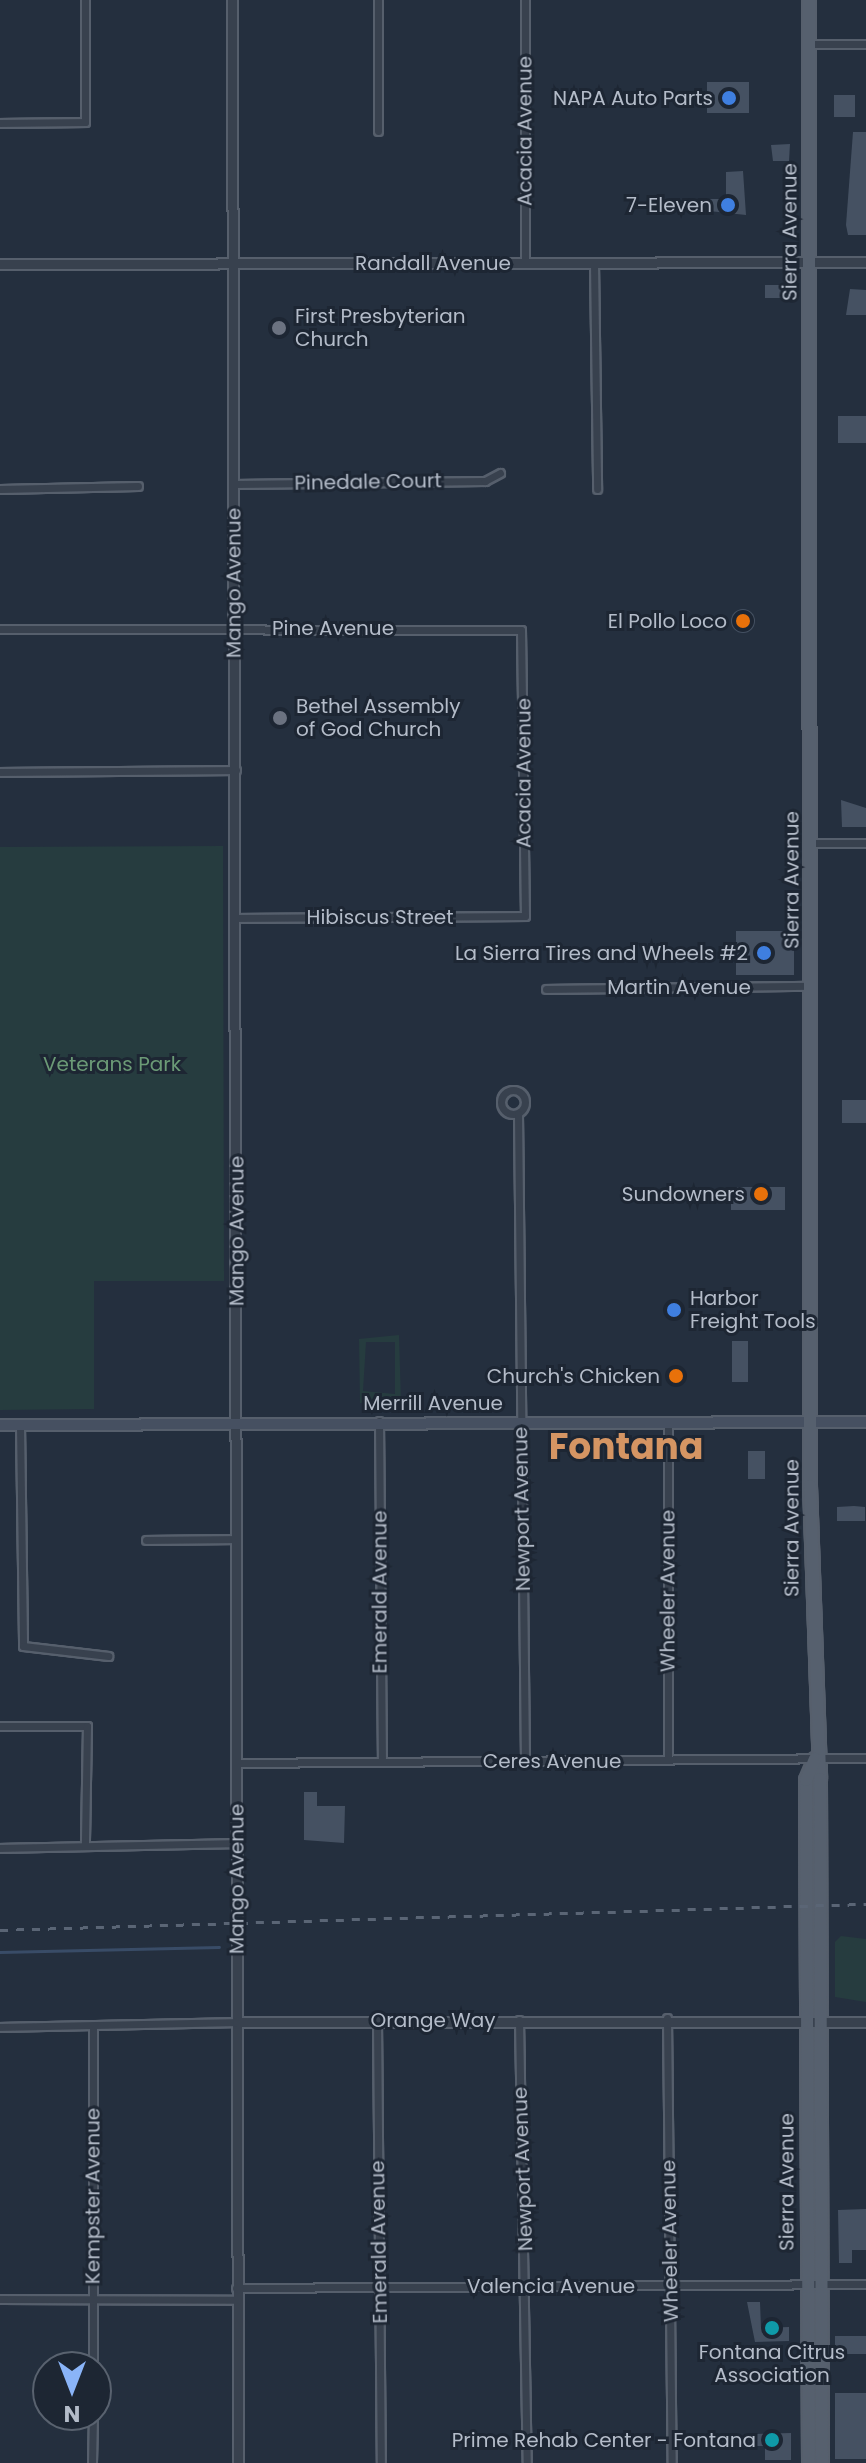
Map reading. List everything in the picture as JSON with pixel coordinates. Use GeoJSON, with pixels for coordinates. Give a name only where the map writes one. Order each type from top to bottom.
{"type":"FeatureCollection","features":[{"type":"Feature","properties":{"kind":"main road","name":"Sierra Avenue"},"geometry":{"type":"LineString","coordinates":[[809,0],[812,1422],[820,2022],[809,2463]]}},
{"type":"Feature","properties":{"kind":"main road","name":"Merrill Avenue"},"geometry":{"type":"LineString","coordinates":[[0,1425],[238,1421],[866,1422]]}},
{"type":"Feature","properties":{"kind":"main road","name":"Sierra Avenue"},"geometry":{"type":"LineString","coordinates":[[815,1759],[806,1780],[806,2022],[822,2463]]}},
{"type":"Feature","properties":{"kind":"street"},"geometry":{"type":"LineString","coordinates":[[0,123],[85,122],[85,0]]}},
{"type":"Feature","properties":{"kind":"street","name":"Mango Avenue"},"geometry":{"type":"LineString","coordinates":[[232,0],[238,1421],[238,2463]]}},
{"type":"Feature","properties":{"kind":"street"},"geometry":{"type":"LineString","coordinates":[[378,0],[378,131]]}},
{"type":"Feature","properties":{"kind":"street","name":"Acacia Avenue"},"geometry":{"type":"LineString","coordinates":[[525,0],[525,262]]}},
{"type":"Feature","properties":{"kind":"street"},"geometry":{"type":"LineString","coordinates":[[809,44],[866,44]]}},
{"type":"Feature","properties":{"kind":"street","name":"Randall Avenue"},"geometry":{"type":"LineString","coordinates":[[0,264],[866,262]]}},
{"type":"Feature","properties":{"kind":"street"},"geometry":{"type":"LineString","coordinates":[[594,263],[597,489]]}},
{"type":"Feature","properties":{"kind":"street","name":"Pinedale Court"},"geometry":{"type":"LineString","coordinates":[[234,484],[485,481],[500,473]]}},
{"type":"Feature","properties":{"kind":"street"},"geometry":{"type":"LineString","coordinates":[[0,489],[138,486]]}},
{"type":"Feature","properties":{"kind":"street","name":"Pine Avenue"},"geometry":{"type":"LineString","coordinates":[[0,629],[521,630]]}},
{"type":"Feature","properties":{"kind":"street","name":"Acacia Avenue"},"geometry":{"type":"LineString","coordinates":[[521,630],[525,916]]}},
{"type":"Feature","properties":{"kind":"street"},"geometry":{"type":"LineString","coordinates":[[0,772],[236,770]]}},
{"type":"Feature","properties":{"kind":"street"},"geometry":{"type":"LineString","coordinates":[[812,843],[866,843]]}},
{"type":"Feature","properties":{"kind":"street","name":"Hibiscus Street"},"geometry":{"type":"LineString","coordinates":[[236,918],[525,916]]}},
{"type":"Feature","properties":{"kind":"street","name":"Martin Avenue"},"geometry":{"type":"LineString","coordinates":[[546,989],[812,986]]}},
{"type":"Feature","properties":{"kind":"street","name":"Newport Avenue"},"geometry":{"type":"LineString","coordinates":[[518,1114],[525,1761]]}},
{"type":"Feature","properties":{"kind":"street","name":"Emerald Avenue"},"geometry":{"type":"LineString","coordinates":[[379,1421],[382,1762]]}},
{"type":"Feature","properties":{"kind":"street","name":"Wheeler Avenue"},"geometry":{"type":"LineString","coordinates":[[668,1421],[668,1760]]}},
{"type":"Feature","properties":{"kind":"street"},"geometry":{"type":"LineString","coordinates":[[20,1425],[23,1646],[108,1656]]}},
{"type":"Feature","properties":{"kind":"street"},"geometry":{"type":"LineString","coordinates":[[146,1540],[237,1539]]}},
{"type":"Feature","properties":{"kind":"street"},"geometry":{"type":"LineString","coordinates":[[0,1726],[87,1726],[85,1846]]}},
{"type":"Feature","properties":{"kind":"street","name":"Ceres Avenue"},"geometry":{"type":"LineString","coordinates":[[237,1763],[866,1758]]}},
{"type":"Feature","properties":{"kind":"street"},"geometry":{"type":"LineString","coordinates":[[0,1848],[237,1843]]}},
{"type":"Feature","properties":{"kind":"street","name":"Wheeler Avenue"},"geometry":{"type":"LineString","coordinates":[[667,2018],[672,2463]]}},
{"type":"Feature","properties":{"kind":"street","name":"Orange Way"},"geometry":{"type":"LineString","coordinates":[[0,2027],[667,2018],[866,2022]]}},
{"type":"Feature","properties":{"kind":"street","name":"Newport Avenue"},"geometry":{"type":"LineString","coordinates":[[519,2020],[527,2286],[527,2463]]}},
{"type":"Feature","properties":{"kind":"street","name":"Emerald Avenue"},"geometry":{"type":"LineString","coordinates":[[377,2021],[381,2463]]}},
{"type":"Feature","properties":{"kind":"street","name":"Kempster Avenue"},"geometry":{"type":"LineString","coordinates":[[93,2026],[93,2351]]}},
{"type":"Feature","properties":{"kind":"street","name":"Valencia Avenue"},"geometry":{"type":"LineString","coordinates":[[236,2288],[866,2284]]}},
{"type":"Feature","properties":{"kind":"street"},"geometry":{"type":"LineString","coordinates":[[0,2299],[236,2300]]}},
{"type":"Feature","properties":{"kind":"street"},"geometry":{"type":"LineString","coordinates":[[92,2463],[93,2431]]}},
{"type":"Feature","properties":{"kind":"green space","name":"Veterans Park"},"geometry":{"type":"Polygon","coordinates":[[[223,846],[224,1281],[94,1281],[94,1409],[0,1410],[0,847],[223,846]]]}},
{"type":"Feature","properties":{"kind":"green space"},"geometry":{"type":"Polygon","coordinates":[[[399,1335],[401,1402],[360,1403],[359,1339],[399,1335]],[[366,1342],[363,1391],[395,1394],[395,1342],[366,1342]]]}},
{"type":"Feature","properties":{"kind":"green space"},"geometry":{"type":"Polygon","coordinates":[[[841,1936],[866,1939],[866,2002],[835,1997],[835,1942],[841,1936]]]}},
{"type":"Feature","properties":{"kind":"building","name":"NAPA Auto Parts"},"geometry":{"type":"Polygon","coordinates":[[[707,82],[749,82],[749,113],[707,113],[707,82]]]}},
{"type":"Feature","properties":{"kind":"building"},"geometry":{"type":"Polygon","coordinates":[[[834,95],[855,95],[855,117],[834,117],[834,95]]]}},
{"type":"Feature","properties":{"kind":"building"},"geometry":{"type":"Polygon","coordinates":[[[853,132],[866,132],[866,235],[848,235],[846,225],[853,132]]]}},
{"type":"Feature","properties":{"kind":"building"},"geometry":{"type":"Polygon","coordinates":[[[790,144],[789,161],[773,161],[771,145],[790,144]]]}},
{"type":"Feature","properties":{"kind":"building"},"geometry":{"type":"Polygon","coordinates":[[[743,171],[746,215],[709,211],[710,199],[726,199],[726,172],[743,171]]]}},
{"type":"Feature","properties":{"kind":"building"},"geometry":{"type":"Polygon","coordinates":[[[765,285],[788,285],[788,298],[765,298],[765,285]]]}},
{"type":"Feature","properties":{"kind":"building"},"geometry":{"type":"Polygon","coordinates":[[[850,289],[866,290],[866,315],[846,315],[850,289]]]}},
{"type":"Feature","properties":{"kind":"building"},"geometry":{"type":"Polygon","coordinates":[[[838,416],[866,416],[866,443],[838,443],[838,416]]]}},
{"type":"Feature","properties":{"kind":"building","name":"El Pollo Loco"},"geometry":{"type":"Polygon","coordinates":[[[743,609],[752,612],[755,621],[752,630],[743,633],[734,630],[731,621],[734,612],[743,609]]]}},
{"type":"Feature","properties":{"kind":"building"},"geometry":{"type":"Polygon","coordinates":[[[841,800],[866,808],[866,827],[842,827],[841,800]]]}},
{"type":"Feature","properties":{"kind":"building","name":"La Sierra Tires and Wheels #2"},"geometry":{"type":"Polygon","coordinates":[[[736,931],[794,931],[794,975],[736,975],[736,931]]]}},
{"type":"Feature","properties":{"kind":"building"},"geometry":{"type":"Polygon","coordinates":[[[842,1100],[866,1100],[866,1123],[842,1123],[842,1100]]]}},
{"type":"Feature","properties":{"kind":"building","name":"Sundowners"},"geometry":{"type":"Polygon","coordinates":[[[731,1187],[785,1187],[785,1210],[731,1210],[731,1187]]]}},
{"type":"Feature","properties":{"kind":"building"},"geometry":{"type":"Polygon","coordinates":[[[732,1341],[748,1341],[748,1382],[732,1382],[732,1341]]]}},
{"type":"Feature","properties":{"kind":"building"},"geometry":{"type":"Polygon","coordinates":[[[748,1451],[765,1451],[765,1479],[748,1479],[748,1451]]]}},
{"type":"Feature","properties":{"kind":"building"},"geometry":{"type":"Polygon","coordinates":[[[837,1507],[865,1507],[865,1521],[837,1521],[837,1507]]]}},
{"type":"Feature","properties":{"kind":"building"},"geometry":{"type":"Polygon","coordinates":[[[304,1792],[317,1792],[317,1806],[345,1806],[344,1843],[304,1840],[304,1792]]]}},
{"type":"Feature","properties":{"kind":"building"},"geometry":{"type":"Polygon","coordinates":[[[866,2209],[866,2250],[852,2250],[852,2263],[839,2263],[838,2210],[866,2209]]]}},
{"type":"Feature","properties":{"kind":"building"},"geometry":{"type":"Polygon","coordinates":[[[747,2302],[760,2302],[761,2328],[789,2327],[789,2341],[755,2342],[747,2302]]]}},
{"type":"Feature","properties":{"kind":"building"},"geometry":{"type":"Polygon","coordinates":[[[835,2336],[866,2336],[866,2354],[835,2354],[835,2336]]]}},
{"type":"Feature","properties":{"kind":"building"},"geometry":{"type":"Polygon","coordinates":[[[835,2393],[866,2393],[866,2459],[835,2459],[835,2393]]]}},
{"type":"Feature","properties":{"kind":"building"},"geometry":{"type":"Polygon","coordinates":[[[791,2433],[791,2460],[765,2460],[765,2446],[754,2446],[754,2434],[791,2433]]]}},
{"type":"Feature","properties":{"kind":"waterway"},"geometry":{"type":"LineString","coordinates":[[0,1952],[219,1947]]}},
{"type":"Feature","properties":{"kind":"railway"},"geometry":{"type":"LineString","coordinates":[[0,1930],[866,1904]]}},
{"type":"Feature","properties":{"kind":"place","name":"NAPA Auto Parts"},"geometry":{"type":"Point","coordinates":[729,98]}},
{"type":"Feature","properties":{"kind":"place","name":"7-Eleven"},"geometry":{"type":"Point","coordinates":[728,205]}},
{"type":"Feature","properties":{"kind":"place","name":"First Presbyterian Church"},"geometry":{"type":"Point","coordinates":[279,328]}},
{"type":"Feature","properties":{"kind":"place","name":"El Pollo Loco"},"geometry":{"type":"Point","coordinates":[743,621]}},
{"type":"Feature","properties":{"kind":"place","name":"Bethel Assembly of God Church"},"geometry":{"type":"Point","coordinates":[280,718]}},
{"type":"Feature","properties":{"kind":"place","name":"La Sierra Tires and Wheels #2"},"geometry":{"type":"Point","coordinates":[764,953]}},
{"type":"Feature","properties":{"kind":"place","name":"Sundowners"},"geometry":{"type":"Point","coordinates":[761,1194]}},
{"type":"Feature","properties":{"kind":"place","name":"Harbor Freight Tools"},"geometry":{"type":"Point","coordinates":[674,1310]}},
{"type":"Feature","properties":{"kind":"place","name":"Church's Chicken"},"geometry":{"type":"Point","coordinates":[676,1376]}},
{"type":"Feature","properties":{"kind":"place","name":"Fontana Citrus Association"},"geometry":{"type":"Point","coordinates":[772,2328]}},
{"type":"Feature","properties":{"kind":"place","name":"Prime Rehab Center - Fontana"},"geometry":{"type":"Point","coordinates":[772,2440]}},
{"type":"Feature","properties":{"kind":"district","name":"Fontana"},"geometry":{"type":"Point","coordinates":[626,1447]}}]}
